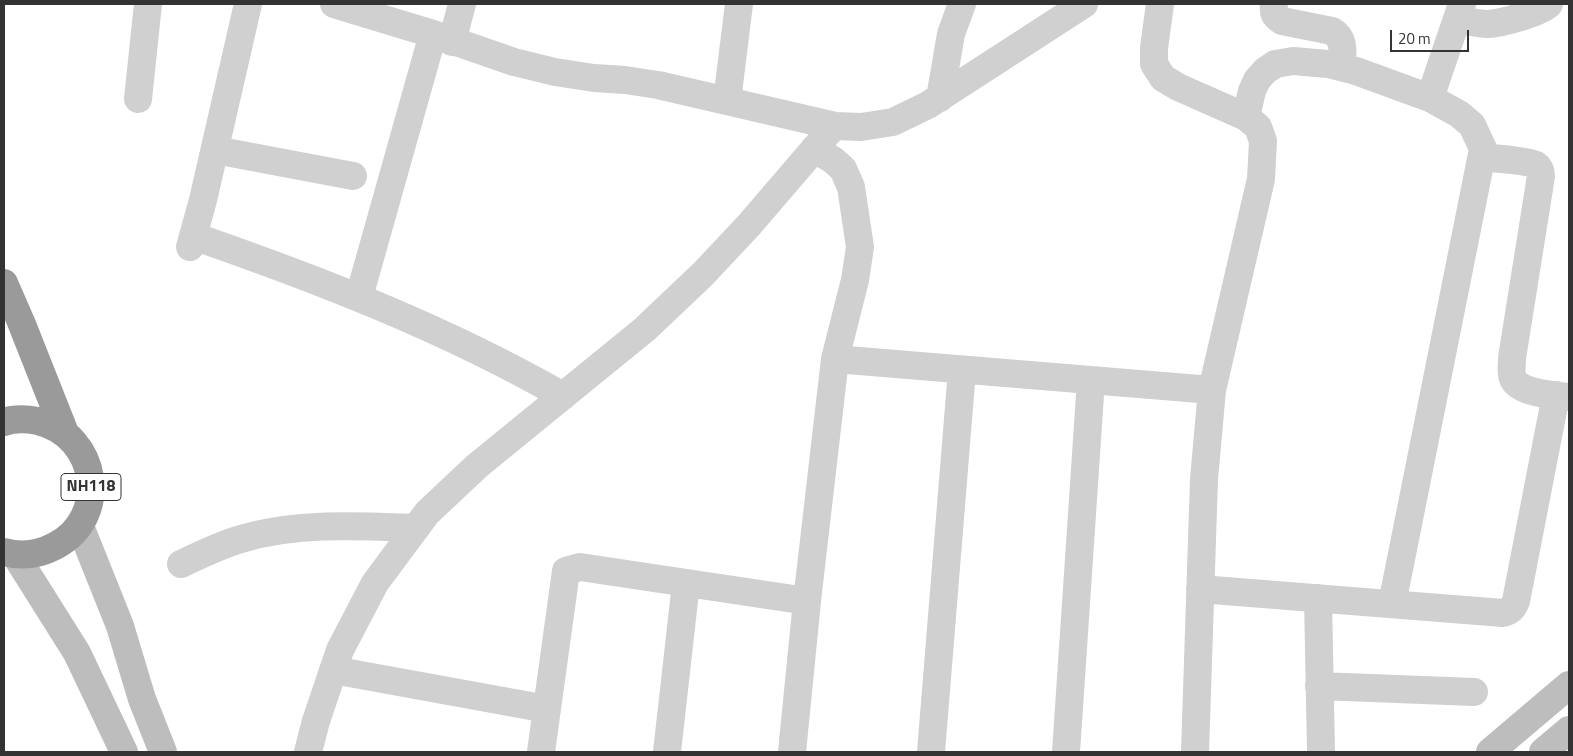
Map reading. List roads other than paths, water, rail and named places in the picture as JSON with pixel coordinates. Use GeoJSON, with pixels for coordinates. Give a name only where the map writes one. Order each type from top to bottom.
{"type":"FeatureCollection","features":[{"type":"Feature","properties":{"kind":"highway","name":"NH118"},"geometry":{"type":"LineString","coordinates":[[4,283],[65,433]]}},
{"type":"Feature","properties":{"kind":"highway","name":"NH118"},"geometry":{"type":"LineString","coordinates":[[4,422],[27,419],[47,423],[65,433],[79,448],[88,466],[92,487],[88,507],[80,526],[66,541],[42,553],[10,554]]}},
{"type":"Feature","properties":{"kind":"main road"},"geometry":{"type":"LineString","coordinates":[[80,526],[120,626],[142,699],[163,752]]}},
{"type":"Feature","properties":{"kind":"main road"},"geometry":{"type":"LineString","coordinates":[[10,554],[78,653],[124,752]]}},
{"type":"Feature","properties":{"kind":"main road"},"geometry":{"type":"LineString","coordinates":[[1490,752],[1569,685]]}},
{"type":"Feature","properties":{"kind":"main road"},"geometry":{"type":"LineString","coordinates":[[1542,752],[1569,730]]}},
{"type":"Feature","properties":{"kind":"street"},"geometry":{"type":"LineString","coordinates":[[138,99],[148,4]]}},
{"type":"Feature","properties":{"kind":"street"},"geometry":{"type":"LineString","coordinates":[[248,4],[215,150],[191,241],[270,263],[359,297],[444,334],[517,369],[563,396]]}},
{"type":"Feature","properties":{"kind":"street"},"geometry":{"type":"LineString","coordinates":[[334,4],[393,13],[443,38],[514,62],[554,72],[658,85],[834,126],[861,127],[893,122],[928,105],[1084,4]]}},
{"type":"Feature","properties":{"kind":"street"},"geometry":{"type":"LineString","coordinates":[[359,297],[443,38],[462,4]]}},
{"type":"Feature","properties":{"kind":"street"},"geometry":{"type":"LineString","coordinates":[[727,101],[739,4]]}},
{"type":"Feature","properties":{"kind":"street"},"geometry":{"type":"LineString","coordinates":[[940,98],[950,34],[962,4]]}},
{"type":"Feature","properties":{"kind":"street"},"geometry":{"type":"LineString","coordinates":[[1160,4],[1154,48],[1154,64],[1163,78],[1178,87],[1246,117],[1258,127],[1263,141],[1261,179],[1212,390],[1204,479],[1195,752]]}},
{"type":"Feature","properties":{"kind":"street"},"geometry":{"type":"LineString","coordinates":[[1274,4],[1273,14],[1275,17],[1338,34],[1342,46],[1342,67]]}},
{"type":"Feature","properties":{"kind":"street"},"geometry":{"type":"LineString","coordinates":[[1430,98],[1459,11],[1474,23],[1486,24],[1497,23],[1539,11],[1548,4]]}},
{"type":"Feature","properties":{"kind":"street"},"geometry":{"type":"LineString","coordinates":[[1200,589],[1509,612],[1514,607],[1562,396],[1526,389],[1515,381],[1511,371],[1541,176],[1541,170],[1537,166],[1530,163],[1492,158],[1486,155],[1472,125],[1460,114],[1430,98],[1356,71],[1328,64],[1293,61],[1275,64],[1257,80],[1252,91],[1246,117]]}},
{"type":"Feature","properties":{"kind":"street"},"geometry":{"type":"LineString","coordinates":[[308,752],[316,721],[340,650],[374,583],[427,513],[478,466],[644,329],[703,274],[750,225],[834,126]]}},
{"type":"Feature","properties":{"kind":"street"},"geometry":{"type":"LineString","coordinates":[[792,752],[807,601],[835,359],[855,280],[860,247],[851,187],[843,169],[834,160],[814,149]]}},
{"type":"Feature","properties":{"kind":"street"},"geometry":{"type":"LineString","coordinates":[[1392,604],[1482,149]]}},
{"type":"Feature","properties":{"kind":"street"},"geometry":{"type":"LineString","coordinates":[[215,150],[353,176]]}},
{"type":"Feature","properties":{"kind":"street"},"geometry":{"type":"LineString","coordinates":[[835,359],[1212,390]]}},
{"type":"Feature","properties":{"kind":"street"},"geometry":{"type":"LineString","coordinates":[[931,752],[962,370]]}},
{"type":"Feature","properties":{"kind":"street"},"geometry":{"type":"LineString","coordinates":[[1066,752],[1091,380]]}},
{"type":"Feature","properties":{"kind":"street"},"geometry":{"type":"LineString","coordinates":[[181,564],[207,551],[241,539],[280,531],[356,526],[416,528]]}},
{"type":"Feature","properties":{"kind":"street"},"geometry":{"type":"LineString","coordinates":[[541,752],[566,571],[580,567],[807,601]]}},
{"type":"Feature","properties":{"kind":"street"},"geometry":{"type":"LineString","coordinates":[[667,752],[686,583]]}},
{"type":"Feature","properties":{"kind":"street"},"geometry":{"type":"LineString","coordinates":[[1318,598],[1321,752]]}},
{"type":"Feature","properties":{"kind":"street"},"geometry":{"type":"LineString","coordinates":[[333,670],[547,709]]}},
{"type":"Feature","properties":{"kind":"street"},"geometry":{"type":"LineString","coordinates":[[1319,686],[1474,692]]}}]}
